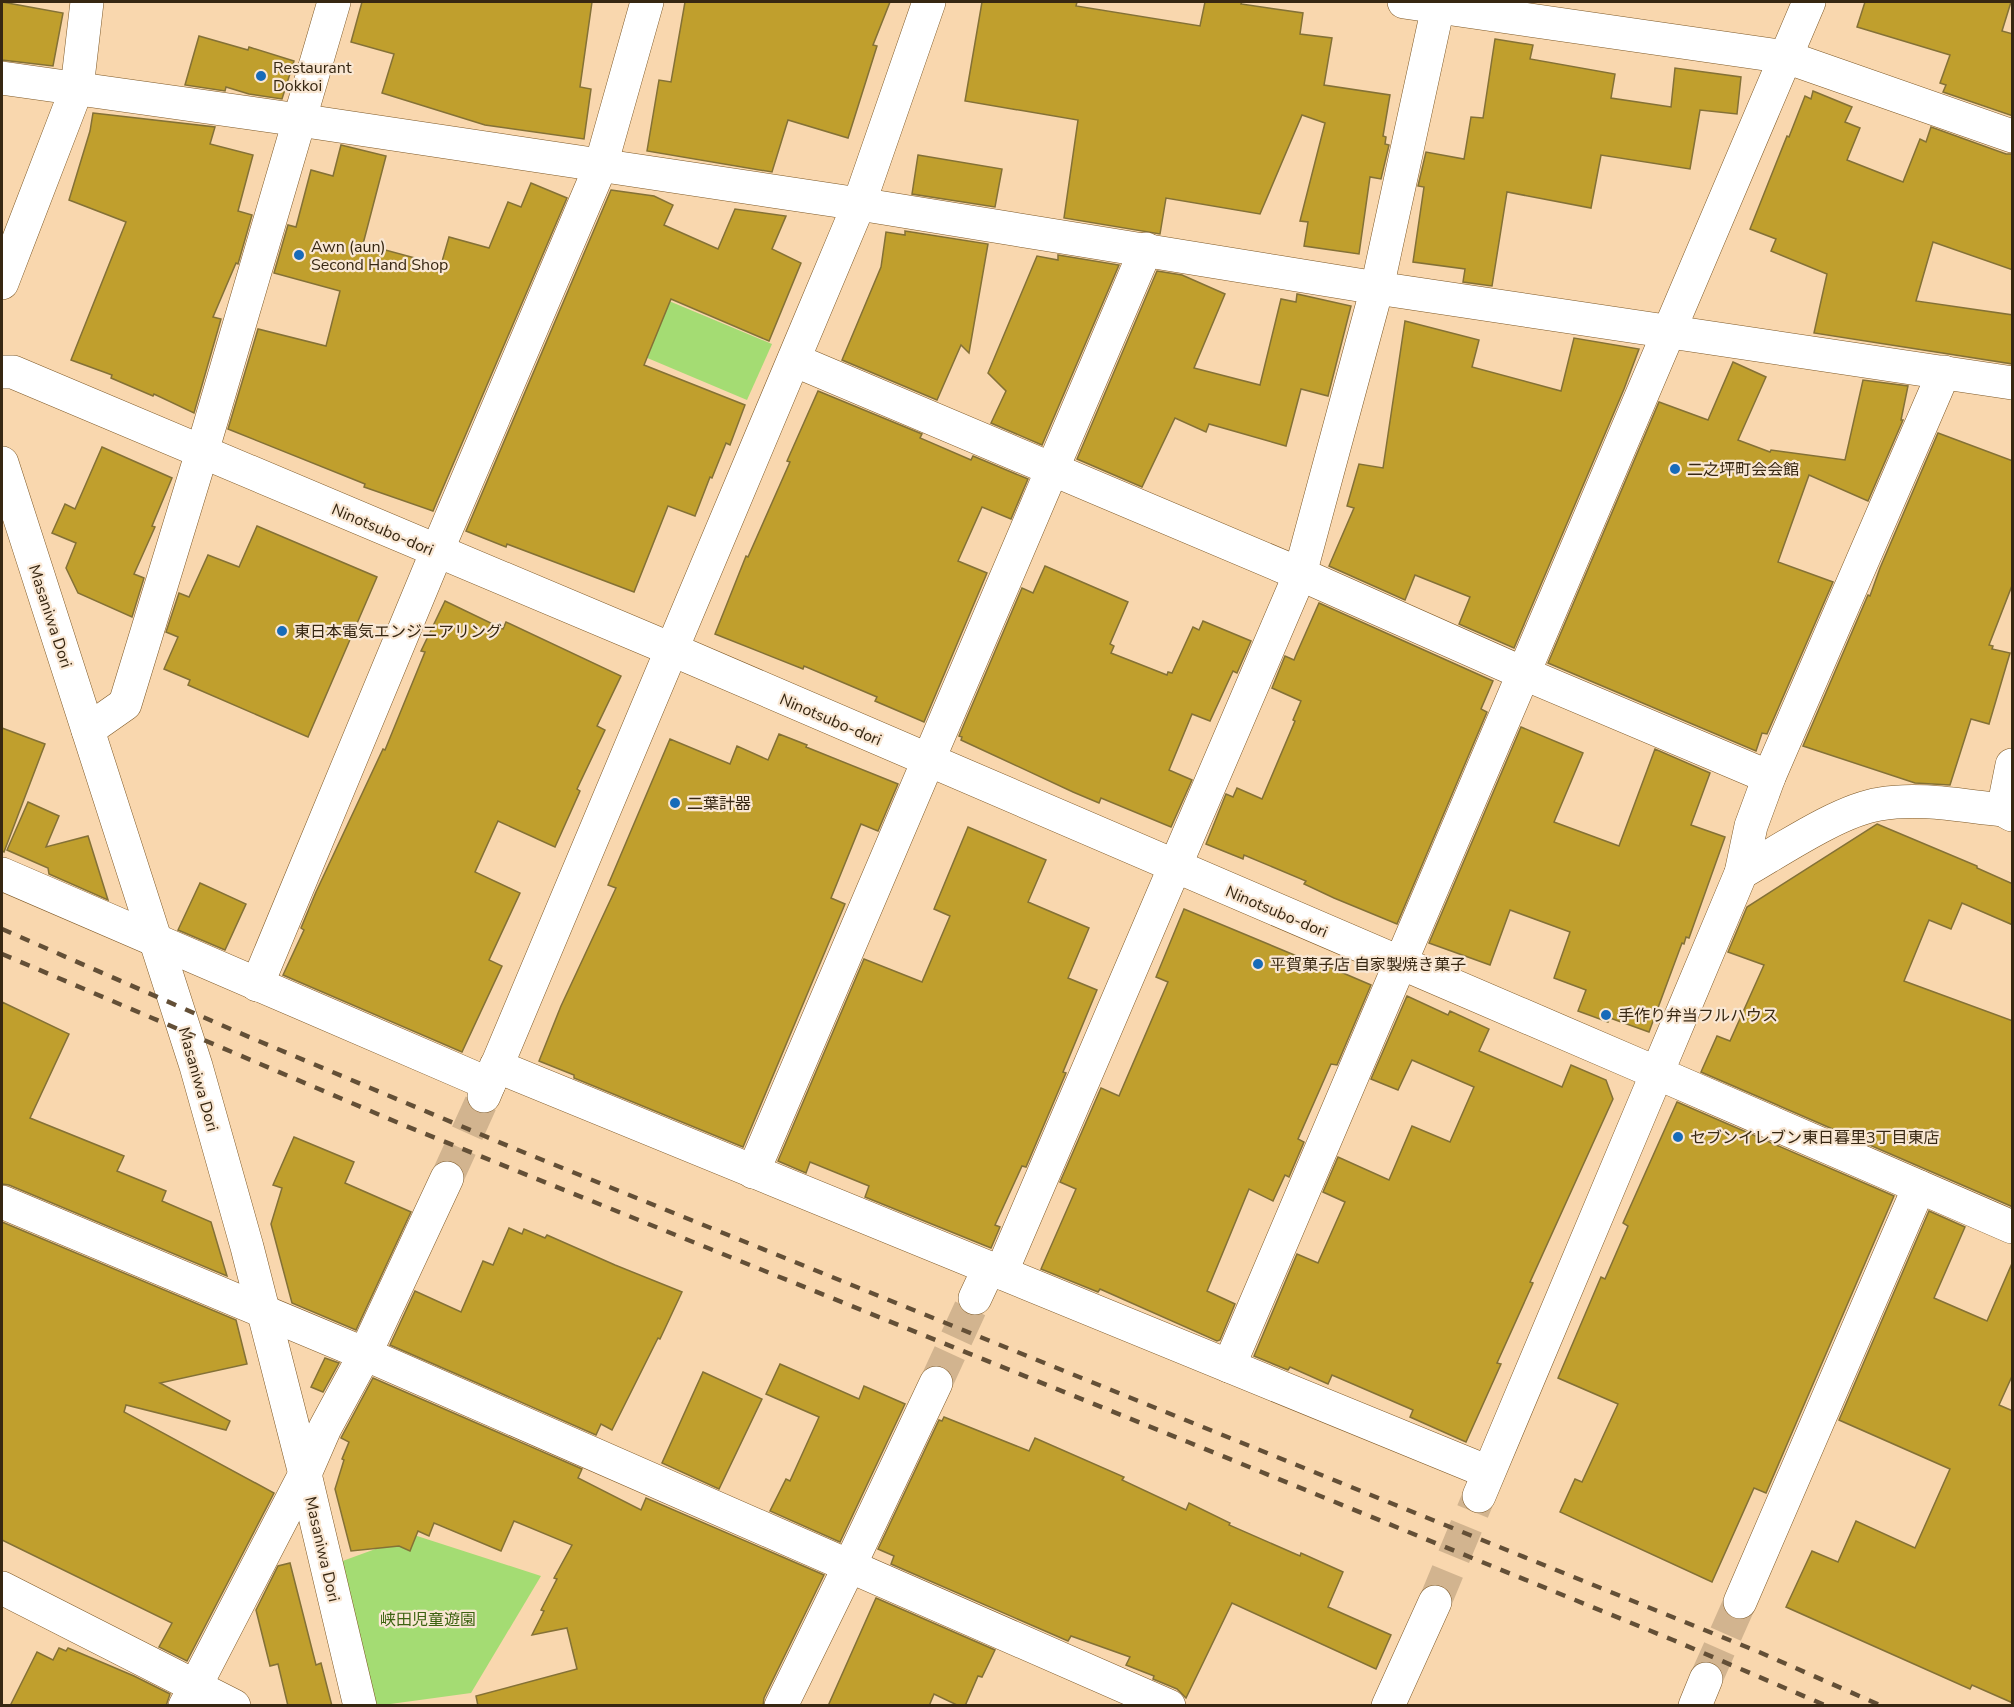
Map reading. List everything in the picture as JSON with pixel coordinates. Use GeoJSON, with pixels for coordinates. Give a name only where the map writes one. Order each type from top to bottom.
{"type":"FeatureCollection","features":[{"type":"Feature","properties":{"kind":"street"},"geometry":{"type":"LineString","coordinates":[[2,283],[77,88],[87,2]]}},
{"type":"Feature","properties":{"kind":"street"},"geometry":{"type":"LineString","coordinates":[[88,730],[125,704],[202,452],[334,2]]}},
{"type":"Feature","properties":{"kind":"street"},"geometry":{"type":"LineString","coordinates":[[257,985],[437,551],[601,165],[647,2]]}},
{"type":"Feature","properties":{"kind":"street"},"geometry":{"type":"LineString","coordinates":[[490,1082],[859,204],[929,2]]}},
{"type":"Feature","properties":{"kind":"street"},"geometry":{"type":"LineString","coordinates":[[1404,2],[1439,4],[1786,57],[2013,136]]}},
{"type":"Feature","properties":{"kind":"street"},"geometry":{"type":"LineString","coordinates":[[1229,1366],[1809,2]]}},
{"type":"Feature","properties":{"kind":"street"},"geometry":{"type":"LineString","coordinates":[[975,1298],[995,1271],[1176,867],[1300,574],[1377,288],[1439,4]]}},
{"type":"Feature","properties":{"kind":"street"},"geometry":{"type":"LineString","coordinates":[[2,78],[859,204],[1377,288],[2013,383]]}},
{"type":"Feature","properties":{"kind":"street"},"geometry":{"type":"LineString","coordinates":[[753,1172],[1146,249]]}},
{"type":"Feature","properties":{"kind":"street"},"geometry":{"type":"LineString","coordinates":[[794,360],[1300,574],[1525,674],[1769,777]]}},
{"type":"Feature","properties":{"kind":"street","name":"Ninotsubo-dori"},"geometry":{"type":"LineString","coordinates":[[2,372],[13,372],[673,650],[2013,1227]]}},
{"type":"Feature","properties":{"kind":"street"},"geometry":{"type":"LineString","coordinates":[[2,874],[156,942],[490,1082],[753,1172],[1229,1366],[1484,1484],[1741,873],[1751,826],[1769,777],[1944,372]]}},
{"type":"Feature","properties":{"kind":"street","name":"Masaniwa Dori"},"geometry":{"type":"LineString","coordinates":[[2,463],[199,1077],[247,1247],[360,1706]]}},
{"type":"Feature","properties":{"kind":"street"},"geometry":{"type":"LineString","coordinates":[[1741,873],[1839,818],[1878,804],[1918,801],[2008,813],[2013,765]]}},
{"type":"Feature","properties":{"kind":"street"},"geometry":{"type":"LineString","coordinates":[[190,1695],[304,1474],[325,1428],[365,1354],[447,1178]]}},
{"type":"Feature","properties":{"kind":"street"},"geometry":{"type":"LineString","coordinates":[[1740,1602],[1919,1187]]}},
{"type":"Feature","properties":{"kind":"street"},"geometry":{"type":"LineString","coordinates":[[2,1202],[365,1354],[1169,1706]]}},
{"type":"Feature","properties":{"kind":"street"},"geometry":{"type":"LineString","coordinates":[[780,1706],[936,1383]]}},
{"type":"Feature","properties":{"kind":"street"},"geometry":{"type":"LineString","coordinates":[[2,1588],[190,1695],[234,1706]]}},
{"type":"Feature","properties":{"kind":"street"},"geometry":{"type":"LineString","coordinates":[[1388,1706],[1435,1602]]}},
{"type":"Feature","properties":{"kind":"green space"},"geometry":{"type":"Polygon","coordinates":[[[669,301],[772,344],[747,400],[645,357],[669,301]]]}},
{"type":"Feature","properties":{"kind":"green space","name":"峡田児童遊園"},"geometry":{"type":"Polygon","coordinates":[[[414,1535],[541,1576],[471,1693],[371,1705],[337,1563],[414,1535]]]}},
{"type":"Feature","properties":{"kind":"building"},"geometry":{"type":"Polygon","coordinates":[[[2,2],[63,13],[53,66],[2,60],[2,2]]]}},
{"type":"Feature","properties":{"kind":"building"},"geometry":{"type":"Polygon","coordinates":[[[362,2],[592,2],[580,87],[591,89],[584,139],[485,125],[382,93],[394,54],[351,42],[362,2]]]}},
{"type":"Feature","properties":{"kind":"building"},"geometry":{"type":"Polygon","coordinates":[[[685,2],[890,2],[873,45],[877,46],[848,138],[788,120],[772,172],[647,151],[659,80],[671,82],[685,2]]]}},
{"type":"Feature","properties":{"kind":"building"},"geometry":{"type":"Polygon","coordinates":[[[982,2],[1077,2],[1076,6],[1200,26],[1205,2],[1242,2],[1241,4],[1303,13],[1300,34],[1332,38],[1324,85],[1390,95],[1383,136],[1386,137],[1385,144],[1389,145],[1381,179],[1370,177],[1359,254],[1304,246],[1308,222],[1300,221],[1325,123],[1302,115],[1260,214],[1166,198],[1160,234],[1064,218],[1078,120],[965,101],[982,2]]]}},
{"type":"Feature","properties":{"kind":"building"},"geometry":{"type":"Polygon","coordinates":[[[1865,2],[2011,2],[2002,31],[2013,34],[2013,116],[1943,92],[1946,85],[1940,83],[1950,55],[1857,27],[1865,2]]]}},
{"type":"Feature","properties":{"kind":"building"},"geometry":{"type":"Polygon","coordinates":[[[199,36],[248,50],[249,47],[294,61],[282,99],[249,94],[226,87],[225,91],[185,85],[199,36]]]}},
{"type":"Feature","properties":{"kind":"building"},"geometry":{"type":"Polygon","coordinates":[[[1495,39],[1533,45],[1530,59],[1615,74],[1611,98],[1671,107],[1675,68],[1741,77],[1737,114],[1700,110],[1690,169],[1601,155],[1591,208],[1507,192],[1492,286],[1463,282],[1465,269],[1413,262],[1424,187],[1418,186],[1426,152],[1464,159],[1471,117],[1483,118],[1495,39]]]}},
{"type":"Feature","properties":{"kind":"building"},"geometry":{"type":"Polygon","coordinates":[[[1813,91],[1852,107],[1845,122],[1860,128],[1847,160],[1903,182],[1920,139],[1926,142],[1931,127],[2006,154],[2013,154],[2013,270],[1933,242],[1916,301],[2013,315],[2013,364],[1814,333],[1827,274],[1771,251],[1776,239],[1750,229],[1805,96],[1811,99],[1813,91]]]}},
{"type":"Feature","properties":{"kind":"building"},"geometry":{"type":"Polygon","coordinates":[[[93,113],[215,127],[210,144],[253,155],[238,211],[252,215],[238,264],[236,263],[213,317],[221,319],[194,413],[154,394],[153,396],[111,378],[112,375],[71,360],[126,222],[69,200],[90,131],[93,113]]]}},
{"type":"Feature","properties":{"kind":"building"},"geometry":{"type":"Polygon","coordinates":[[[341,145],[386,156],[363,244],[441,265],[449,237],[489,248],[508,202],[521,207],[531,183],[567,198],[433,511],[364,487],[365,484],[228,429],[258,329],[326,346],[340,291],[274,273],[288,225],[296,227],[311,170],[333,176],[341,145]]]}},
{"type":"Feature","properties":{"kind":"building"},"geometry":{"type":"Polygon","coordinates":[[[918,155],[1002,169],[995,207],[912,194],[918,155]]]}},
{"type":"Feature","properties":{"kind":"building"},"geometry":{"type":"Polygon","coordinates":[[[611,190],[654,196],[673,205],[664,225],[718,249],[735,209],[786,216],[772,249],[801,263],[769,341],[671,299],[644,365],[745,405],[730,445],[726,443],[695,516],[668,506],[634,592],[466,531],[611,190]]]}},
{"type":"Feature","properties":{"kind":"building"},"geometry":{"type":"Polygon","coordinates":[[[905,231],[988,244],[969,353],[961,345],[937,400],[842,360],[881,267],[886,232],[905,235],[905,231]]]}},
{"type":"Feature","properties":{"kind":"building"},"geometry":{"type":"Polygon","coordinates":[[[1058,255],[1119,265],[1042,445],[991,423],[1006,391],[988,373],[1037,256],[1058,260],[1058,255]]]}},
{"type":"Feature","properties":{"kind":"building"},"geometry":{"type":"Polygon","coordinates":[[[1157,271],[1182,275],[1225,294],[1194,368],[1260,385],[1281,299],[1296,302],[1297,294],[1351,306],[1328,396],[1301,389],[1286,446],[1209,424],[1206,432],[1175,418],[1142,487],[1077,459],[1157,271]]]}},
{"type":"Feature","properties":{"kind":"building"},"geometry":{"type":"Polygon","coordinates":[[[1405,321],[1479,340],[1472,367],[1561,391],[1574,338],[1639,349],[1514,648],[1459,624],[1470,597],[1415,575],[1405,600],[1329,566],[1354,508],[1347,506],[1359,464],[1383,468],[1405,321]]]}},
{"type":"Feature","properties":{"kind":"building"},"geometry":{"type":"Polygon","coordinates":[[[1733,362],[1766,377],[1738,440],[1770,452],[1771,450],[1845,460],[1863,380],[1908,386],[1901,420],[1903,420],[1868,501],[1809,475],[1778,562],[1833,582],[1767,734],[1762,733],[1756,751],[1548,663],[1659,402],[1708,420],[1733,362]]]}},
{"type":"Feature","properties":{"kind":"building"},"geometry":{"type":"Polygon","coordinates":[[[818,391],[922,434],[920,438],[971,460],[973,456],[1028,479],[1011,519],[982,507],[958,561],[987,573],[924,722],[875,701],[877,697],[804,666],[803,669],[715,634],[746,556],[748,557],[790,462],[787,461],[818,391]]]}},
{"type":"Feature","properties":{"kind":"building"},"geometry":{"type":"Polygon","coordinates":[[[1938,433],[2013,461],[2013,583],[1989,645],[1993,646],[1992,649],[2010,653],[1989,724],[1971,719],[1950,785],[1915,783],[1803,746],[1868,595],[1870,596],[1938,433]]]}},
{"type":"Feature","properties":{"kind":"building"},"geometry":{"type":"Polygon","coordinates":[[[102,447],[172,478],[152,526],[155,527],[134,574],[144,578],[132,617],[78,593],[66,568],[76,543],[52,533],[65,504],[75,509],[102,447]]]}},
{"type":"Feature","properties":{"kind":"building","name":"東日本電気エンジニアリング"},"geometry":{"type":"Polygon","coordinates":[[[257,526],[377,577],[308,737],[188,685],[190,680],[164,669],[178,637],[166,632],[179,593],[189,597],[208,555],[239,567],[257,526]]]}},
{"type":"Feature","properties":{"kind":"building"},"geometry":{"type":"Polygon","coordinates":[[[1045,566],[1128,602],[1110,644],[1114,646],[1111,653],[1167,675],[1168,672],[1172,673],[1193,627],[1199,630],[1203,621],[1251,641],[1237,673],[1233,671],[1210,721],[1192,714],[1169,770],[1192,780],[1171,827],[1101,798],[1099,803],[1073,792],[961,740],[962,737],[959,736],[1022,588],[1033,593],[1045,566]]]}},
{"type":"Feature","properties":{"kind":"building"},"geometry":{"type":"Polygon","coordinates":[[[445,601],[503,629],[506,622],[621,676],[597,726],[605,730],[577,789],[580,791],[555,847],[498,821],[475,872],[520,893],[489,960],[502,966],[462,1052],[283,975],[304,930],[301,928],[316,892],[383,749],[385,750],[425,652],[421,651],[445,601]]]}},
{"type":"Feature","properties":{"kind":"building"},"geometry":{"type":"Polygon","coordinates":[[[1319,603],[1493,681],[1481,709],[1487,712],[1397,924],[1334,898],[1304,884],[1306,881],[1244,855],[1243,859],[1206,844],[1226,794],[1233,797],[1237,788],[1262,799],[1295,721],[1293,720],[1301,701],[1272,688],[1285,656],[1294,660],[1319,603]]]}},
{"type":"Feature","properties":{"kind":"building"},"geometry":{"type":"Polygon","coordinates":[[[1521,727],[1583,753],[1554,822],[1619,846],[1655,749],[1710,773],[1691,825],[1725,837],[1689,938],[1686,937],[1684,944],[1682,943],[1649,1032],[1610,1018],[1608,1022],[1578,1011],[1586,990],[1554,978],[1570,932],[1510,910],[1490,965],[1429,943],[1521,727]]]}},
{"type":"Feature","properties":{"kind":"building"},"geometry":{"type":"Polygon","coordinates":[[[2,728],[45,744],[4,852],[2,851],[2,728]]]}},
{"type":"Feature","properties":{"kind":"building"},"geometry":{"type":"Polygon","coordinates":[[[779,734],[898,784],[878,831],[861,824],[831,898],[845,904],[743,1147],[574,1078],[574,1075],[539,1061],[561,1006],[616,888],[608,885],[670,739],[730,764],[737,746],[768,760],[779,734]]]}},
{"type":"Feature","properties":{"kind":"building"},"geometry":{"type":"Polygon","coordinates":[[[28,802],[59,816],[46,847],[88,836],[108,900],[49,874],[48,868],[7,850],[28,802]]]}},
{"type":"Feature","properties":{"kind":"building"},"geometry":{"type":"Polygon","coordinates":[[[1877,824],[1977,866],[2013,884],[2013,925],[1962,903],[1951,929],[1929,920],[1904,981],[2013,1021],[2013,1207],[1701,1072],[1717,1036],[1730,1041],[1764,965],[1728,952],[1747,907],[1877,824]]]}},
{"type":"Feature","properties":{"kind":"building"},"geometry":{"type":"Polygon","coordinates":[[[968,827],[1046,860],[1028,902],[1089,928],[1068,978],[1097,990],[1063,1072],[1066,1073],[1026,1167],[1022,1166],[995,1225],[1000,1227],[991,1248],[865,1197],[869,1186],[810,1162],[806,1173],[778,1161],[864,959],[922,982],[950,916],[934,909],[968,827]]]}},
{"type":"Feature","properties":{"kind":"building"},"geometry":{"type":"Polygon","coordinates":[[[200,883],[246,904],[225,950],[178,930],[200,883]]]}},
{"type":"Feature","properties":{"kind":"building"},"geometry":{"type":"Polygon","coordinates":[[[1184,909],[1371,985],[1337,1065],[1331,1064],[1298,1139],[1304,1142],[1289,1177],[1285,1175],[1273,1201],[1249,1189],[1207,1291],[1235,1304],[1220,1340],[1217,1341],[1100,1289],[1098,1292],[1041,1269],[1076,1189],[1060,1182],[1101,1088],[1119,1096],[1168,982],[1156,977],[1184,909]]]}},
{"type":"Feature","properties":{"kind":"building"},"geometry":{"type":"Polygon","coordinates":[[[1407,996],[1448,1015],[1450,1011],[1489,1029],[1479,1051],[1562,1087],[1571,1065],[1606,1080],[1613,1099],[1530,1282],[1533,1283],[1497,1363],[1501,1364],[1466,1442],[1410,1417],[1413,1410],[1332,1375],[1328,1384],[1290,1367],[1288,1370],[1254,1356],[1297,1254],[1318,1263],[1345,1202],[1323,1192],[1338,1157],[1389,1180],[1412,1126],[1450,1142],[1474,1087],[1412,1060],[1398,1090],[1371,1079],[1407,996]]]}},
{"type":"Feature","properties":{"kind":"building"},"geometry":{"type":"Polygon","coordinates":[[[2,1002],[69,1034],[30,1118],[124,1156],[117,1171],[166,1191],[162,1201],[211,1222],[227,1276],[2,1184],[2,1002]]]}},
{"type":"Feature","properties":{"kind":"building"},"geometry":{"type":"Polygon","coordinates":[[[1677,1102],[1894,1196],[1766,1493],[1754,1488],[1712,1582],[1560,1512],[1575,1479],[1582,1482],[1618,1404],[1558,1378],[1601,1277],[1605,1279],[1628,1226],[1623,1223],[1677,1102]]]}},
{"type":"Feature","properties":{"kind":"building"},"geometry":{"type":"Polygon","coordinates":[[[294,1137],[354,1162],[345,1183],[411,1212],[356,1330],[292,1303],[271,1224],[282,1188],[273,1185],[294,1137]]]}},
{"type":"Feature","properties":{"kind":"building"},"geometry":{"type":"Polygon","coordinates":[[[1929,1211],[1965,1227],[1934,1298],[1987,1321],[2013,1261],[2013,1374],[1999,1405],[2013,1411],[2013,1703],[1972,1685],[1970,1689],[1786,1607],[1812,1551],[1838,1562],[1856,1521],[1915,1548],[1950,1469],[1839,1420],[1929,1211]]]}},
{"type":"Feature","properties":{"kind":"building"},"geometry":{"type":"Polygon","coordinates":[[[2,1222],[236,1320],[247,1364],[160,1383],[230,1421],[226,1430],[126,1405],[124,1412],[274,1493],[187,1661],[159,1647],[172,1623],[2,1540],[2,1222]]]}},
{"type":"Feature","properties":{"kind":"building"},"geometry":{"type":"Polygon","coordinates":[[[509,1228],[522,1234],[524,1229],[545,1238],[547,1235],[682,1292],[612,1430],[601,1424],[596,1435],[390,1345],[415,1291],[461,1312],[483,1261],[493,1265],[509,1228]]]}},
{"type":"Feature","properties":{"kind":"building"},"geometry":{"type":"Polygon","coordinates":[[[325,1358],[339,1363],[323,1392],[311,1387],[325,1358]]]}},
{"type":"Feature","properties":{"kind":"building"},"geometry":{"type":"Polygon","coordinates":[[[780,1364],[859,1399],[864,1386],[905,1404],[840,1542],[770,1511],[786,1479],[790,1481],[819,1417],[766,1394],[780,1364]]]}},
{"type":"Feature","properties":{"kind":"building"},"geometry":{"type":"Polygon","coordinates":[[[703,1372],[762,1399],[719,1489],[662,1463],[703,1372]]]}},
{"type":"Feature","properties":{"kind":"building"},"geometry":{"type":"Polygon","coordinates":[[[373,1378],[582,1469],[578,1478],[641,1510],[646,1498],[824,1575],[764,1698],[763,1706],[478,1706],[476,1696],[577,1669],[567,1628],[532,1635],[544,1611],[541,1610],[557,1579],[554,1578],[572,1545],[514,1521],[501,1551],[434,1523],[429,1536],[418,1531],[410,1551],[399,1546],[351,1551],[335,1489],[344,1460],[342,1459],[349,1442],[341,1438],[373,1378]]]}},
{"type":"Feature","properties":{"kind":"building"},"geometry":{"type":"Polygon","coordinates":[[[944,1417],[1029,1451],[1035,1438],[1124,1477],[1122,1480],[1186,1510],[1189,1503],[1230,1523],[1229,1525],[1343,1572],[1328,1607],[1391,1635],[1376,1669],[1232,1603],[1186,1698],[1177,1689],[1153,1679],[1154,1676],[1126,1665],[1130,1657],[1071,1636],[1068,1641],[891,1564],[894,1556],[878,1549],[939,1420],[942,1421],[944,1417]]]}},
{"type":"Feature","properties":{"kind":"building"},"geometry":{"type":"Polygon","coordinates":[[[290,1563],[316,1665],[321,1663],[332,1706],[288,1706],[278,1664],[270,1666],[256,1610],[278,1566],[290,1563]]]}},
{"type":"Feature","properties":{"kind":"building"},"geometry":{"type":"Polygon","coordinates":[[[876,1598],[995,1650],[982,1677],[978,1676],[965,1706],[959,1706],[934,1694],[929,1706],[828,1706],[876,1598]]]}},
{"type":"Feature","properties":{"kind":"building"},"geometry":{"type":"Polygon","coordinates":[[[59,1648],[66,1651],[68,1648],[170,1694],[166,1706],[10,1706],[37,1652],[53,1660],[59,1648]]]}},
{"type":"Feature","properties":{"kind":"tunnel"},"geometry":{"type":"LineString","coordinates":[[447,1178],[484,1096]]}},
{"type":"Feature","properties":{"kind":"tunnel"},"geometry":{"type":"LineString","coordinates":[[936,1383],[975,1298]]}},
{"type":"Feature","properties":{"kind":"tunnel"},"geometry":{"type":"LineString","coordinates":[[1435,1602],[1479,1496]]}},
{"type":"Feature","properties":{"kind":"tunnel"},"geometry":{"type":"LineString","coordinates":[[1706,1679],[1740,1602]]}},
{"type":"Feature","properties":{"kind":"railway"},"geometry":{"type":"LineString","coordinates":[[2,929],[235,1031],[513,1148],[1759,1652],[1882,1706]]}},
{"type":"Feature","properties":{"kind":"railway"},"geometry":{"type":"LineString","coordinates":[[2,954],[401,1124],[1188,1442],[1673,1640],[1827,1706]]}},
{"type":"Feature","properties":{"kind":"place","name":"Restaurant Dokkoi"},"geometry":{"type":"Point","coordinates":[261,76]}},
{"type":"Feature","properties":{"kind":"place","name":"Awn (aun) Second Hand Shop"},"geometry":{"type":"Point","coordinates":[299,255]}},
{"type":"Feature","properties":{"kind":"place","name":"二之坪町会会館"},"geometry":{"type":"Point","coordinates":[1675,469]}},
{"type":"Feature","properties":{"kind":"place","name":"東日本電気エンジニアリング"},"geometry":{"type":"Point","coordinates":[282,631]}},
{"type":"Feature","properties":{"kind":"place","name":"二葉計器"},"geometry":{"type":"Point","coordinates":[675,803]}},
{"type":"Feature","properties":{"kind":"place","name":"平賀菓子店 自家製焼き菓子"},"geometry":{"type":"Point","coordinates":[1258,964]}},
{"type":"Feature","properties":{"kind":"place","name":"手作り弁当フルハウス"},"geometry":{"type":"Point","coordinates":[1606,1015]}},
{"type":"Feature","properties":{"kind":"place","name":"セブンイレブン東日暮里3丁目東店"},"geometry":{"type":"Point","coordinates":[1678,1137]}}]}
